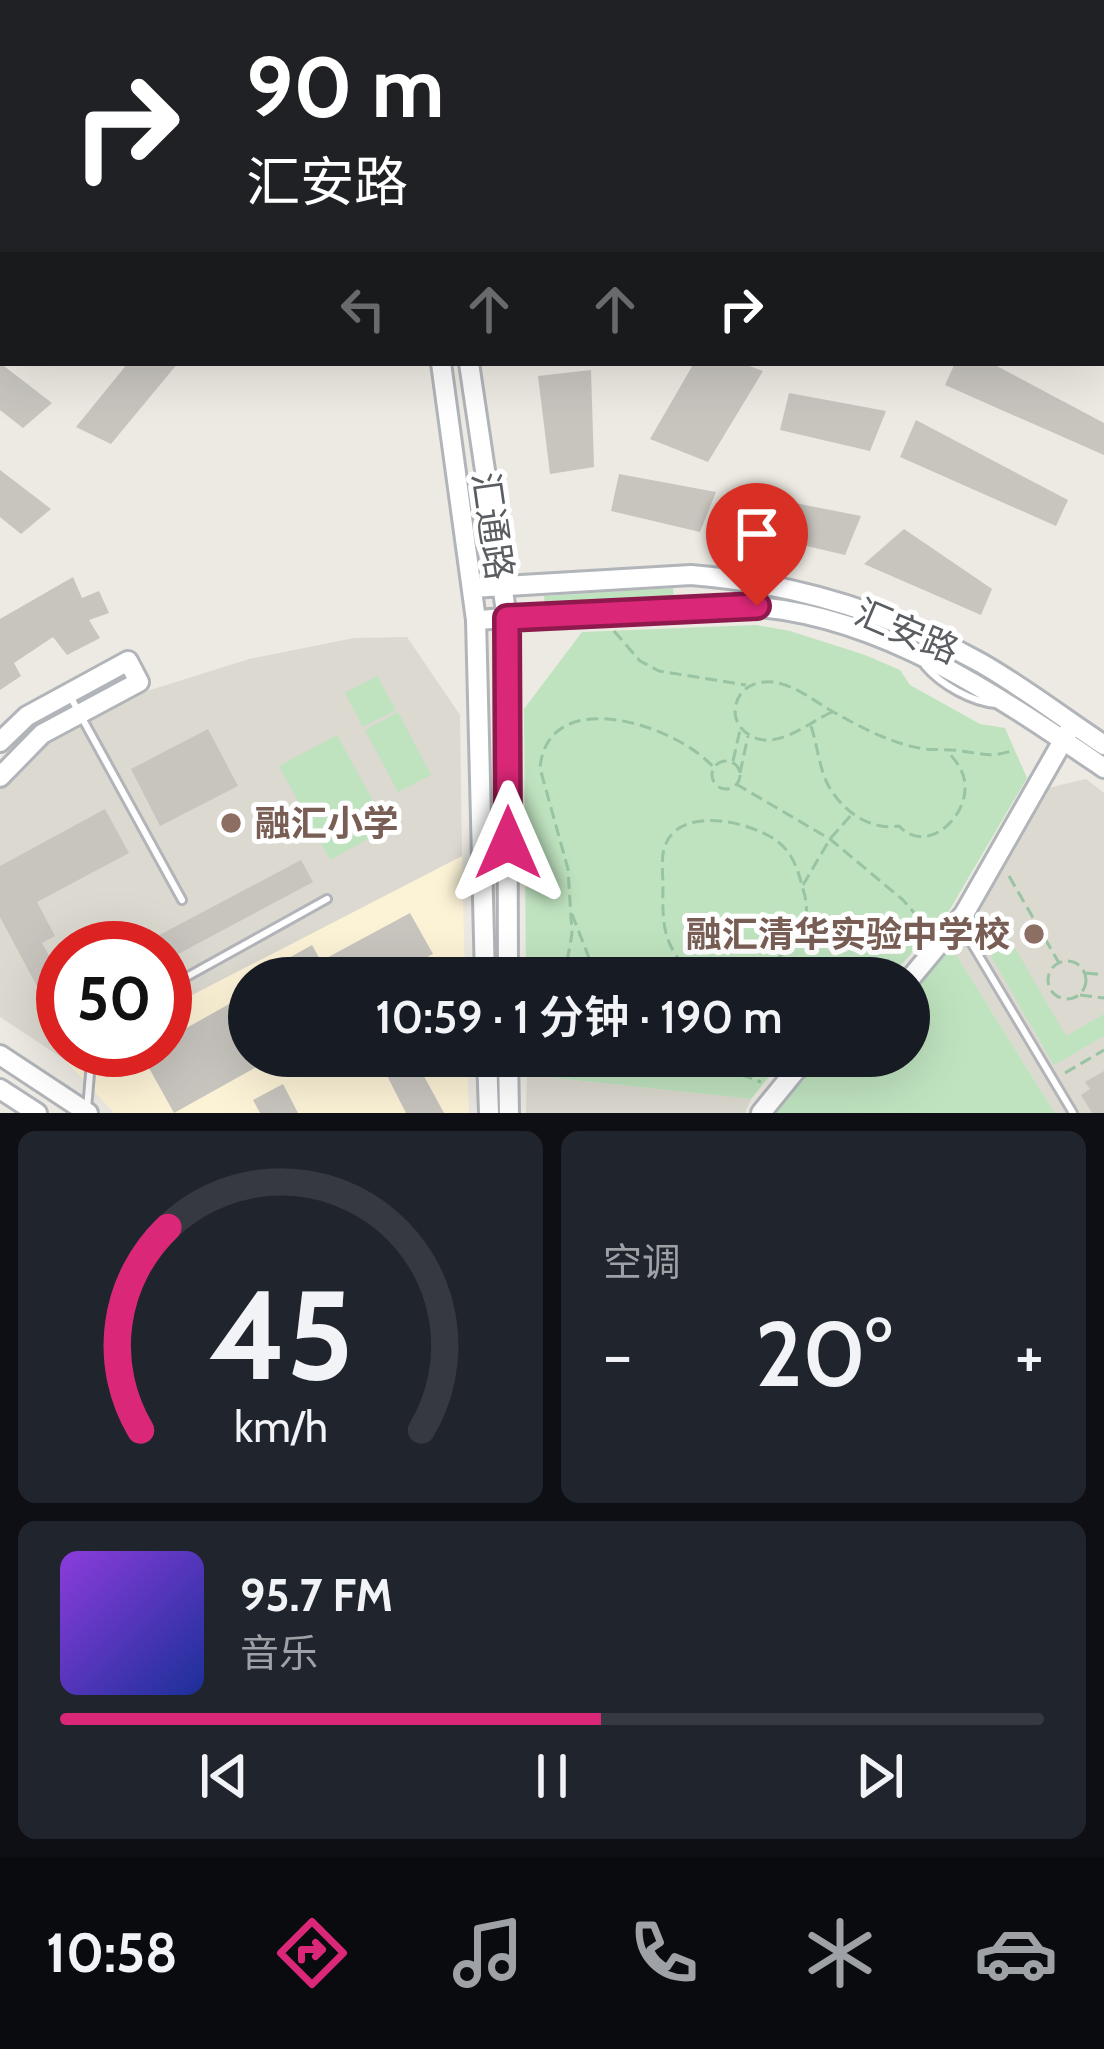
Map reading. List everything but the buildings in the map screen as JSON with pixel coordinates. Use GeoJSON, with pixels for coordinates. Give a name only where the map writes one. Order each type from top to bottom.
{"type":"FeatureCollection","features":[{"type":"Feature","properties":{"kind":"street","name":"汇通路"},"geometry":{"type":"LineString","coordinates":[[441,366],[476,620],[484,957]]}},
{"type":"Feature","properties":{"kind":"street","name":"汇通路"},"geometry":{"type":"LineString","coordinates":[[470,366],[507,618],[508,957]]}},
{"type":"Feature","properties":{"kind":"street","name":"汇安路"},"geometry":{"type":"LineString","coordinates":[[472,588],[691,574],[803,592],[883,616],[982,664],[1068,732],[1104,768]]}},
{"type":"Feature","properties":{"kind":"street","name":"汇安路"},"geometry":{"type":"LineString","coordinates":[[476,620],[757,606],[796,612],[872,633],[1009,706],[1104,745]]}},
{"type":"Feature","properties":{"kind":"street"},"geometry":{"type":"LineString","coordinates":[[0,742],[27,716],[128,661],[139,682],[42,734],[0,777]]}},
{"type":"Feature","properties":{"kind":"street"},"geometry":{"type":"LineString","coordinates":[[930,958],[958,921],[1068,732]]}},
{"type":"Feature","properties":{"kind":"street"},"geometry":{"type":"LineString","coordinates":[[0,1055],[88,1113]]}},
{"type":"Feature","properties":{"kind":"street"},"geometry":{"type":"LineString","coordinates":[[488,1077],[489,1113]]}},
{"type":"Feature","properties":{"kind":"street"},"geometry":{"type":"LineString","coordinates":[[508,1077],[509,1113]]}},
{"type":"Feature","properties":{"kind":"street"},"geometry":{"type":"LineString","coordinates":[[761,1113],[790,1077]]}},
{"type":"Feature","properties":{"kind":"street"},"geometry":{"type":"LineString","coordinates":[[0,1089],[37,1113]]}},
{"type":"Feature","properties":{"kind":"lane"},"geometry":{"type":"LineString","coordinates":[[69,693],[182,900]]}},
{"type":"Feature","properties":{"kind":"lane"},"geometry":{"type":"LineString","coordinates":[[192,973],[327,899]]}},
{"type":"Feature","properties":{"kind":"lane"},"geometry":{"type":"LineString","coordinates":[[958,921],[1073,1113]]}},
{"type":"Feature","properties":{"kind":"lane"},"geometry":{"type":"LineString","coordinates":[[88,1113],[90,1077]]}},
{"type":"Feature","properties":{"kind":"path"},"geometry":{"type":"LineString","coordinates":[[614,631],[640,661],[659,671],[748,686]]}},
{"type":"Feature","properties":{"kind":"path"},"geometry":{"type":"LineString","coordinates":[[832,712],[777,740],[759,739],[735,720],[740,693],[761,682],[776,682],[907,745],[981,756],[1015,750]]}},
{"type":"Feature","properties":{"kind":"path"},"geometry":{"type":"LineString","coordinates":[[568,957],[572,934],[568,869],[541,768],[542,753],[552,736],[587,718],[652,730],[703,755],[714,768],[713,782],[728,789],[740,775],[749,734]]}},
{"type":"Feature","properties":{"kind":"path"},"geometry":{"type":"LineString","coordinates":[[810,722],[827,784],[844,806],[875,827],[899,826],[907,835],[921,839],[938,834],[964,800],[962,769],[947,750]]}},
{"type":"Feature","properties":{"kind":"path"},"geometry":{"type":"LineString","coordinates":[[740,775],[733,763],[741,727]]}},
{"type":"Feature","properties":{"kind":"path"},"geometry":{"type":"LineString","coordinates":[[714,768],[724,761],[733,763]]}},
{"type":"Feature","properties":{"kind":"path"},"geometry":{"type":"LineString","coordinates":[[736,784],[830,839],[903,900],[917,916],[930,957]]}},
{"type":"Feature","properties":{"kind":"path"},"geometry":{"type":"LineString","coordinates":[[802,886],[830,839],[854,813]]}},
{"type":"Feature","properties":{"kind":"path"},"geometry":{"type":"LineString","coordinates":[[676,957],[662,918],[664,848],[688,823],[725,821],[750,825],[793,857],[806,899],[806,920],[798,939],[777,957]]}},
{"type":"Feature","properties":{"kind":"path"},"geometry":{"type":"LineString","coordinates":[[997,856],[1059,963]]}},
{"type":"Feature","properties":{"kind":"path"},"geometry":{"type":"LineString","coordinates":[[571,911],[589,957]]}},
{"type":"Feature","properties":{"kind":"path"},"geometry":{"type":"LineString","coordinates":[[1104,975],[1084,973],[1071,961],[1053,966],[1048,977],[1051,990],[1060,998],[1078,994],[1104,998]]}},
{"type":"Feature","properties":{"kind":"path"},"geometry":{"type":"LineString","coordinates":[[1078,994],[1085,984],[1084,973]]}},
{"type":"Feature","properties":{"kind":"path"},"geometry":{"type":"LineString","coordinates":[[1053,1080],[1104,1050]]}},
{"type":"Feature","properties":{"kind":"path"},"geometry":{"type":"LineString","coordinates":[[747,1077],[763,1083]]}},
{"type":"Feature","properties":{"kind":"shaded area","name":"融汇小学"},"geometry":{"type":"Polygon","coordinates":[[[407,637],[460,715],[462,856],[266,957],[228,957],[228,977],[192,995],[192,921],[36,921],[36,1041],[0,1017],[0,790],[47,744],[141,693],[249,659],[354,638],[407,637]]]}},
{"type":"Feature","properties":{"kind":"shaded area","name":"融汇清华实验中学校"},"geometry":{"type":"Polygon","coordinates":[[[1086,779],[1104,793],[1104,1113],[1055,1113],[952,948],[974,920],[1048,788],[1086,779]]]}},
{"type":"Feature","properties":{"kind":"shaded area"},"geometry":{"type":"Polygon","coordinates":[[[462,856],[464,957],[266,957],[462,856]]]}},
{"type":"Feature","properties":{"kind":"shaded area"},"geometry":{"type":"Polygon","coordinates":[[[228,977],[228,1077],[468,1077],[469,1113],[114,1113],[81,1077],[192,1077],[192,995],[228,977]]]}},
{"type":"Feature","properties":{"kind":"shaded area"},"geometry":{"type":"Polygon","coordinates":[[[527,1077],[751,1099],[745,1113],[526,1113],[527,1077]]]}},
{"type":"Feature","properties":{"kind":"green space"},"geometry":{"type":"Polygon","coordinates":[[[673,588],[674,598],[545,605],[544,596],[673,588]]]}},
{"type":"Feature","properties":{"kind":"green space"},"geometry":{"type":"Polygon","coordinates":[[[756,625],[865,655],[900,670],[910,685],[980,724],[1005,728],[1027,778],[946,916],[908,957],[526,957],[524,709],[582,632],[756,625]]]}},
{"type":"Feature","properties":{"kind":"green space"},"geometry":{"type":"Polygon","coordinates":[[[377,676],[396,710],[363,727],[345,693],[377,676]]]}},
{"type":"Feature","properties":{"kind":"green space"},"geometry":{"type":"Polygon","coordinates":[[[398,712],[431,775],[398,792],[365,730],[398,712]]]}},
{"type":"Feature","properties":{"kind":"green space"},"geometry":{"type":"Polygon","coordinates":[[[337,735],[388,828],[330,860],[279,766],[337,735]]]}},
{"type":"Feature","properties":{"kind":"green space"},"geometry":{"type":"Polygon","coordinates":[[[997,917],[1066,1036],[1104,1014],[1104,1036],[1054,1065],[976,930],[997,917]]]}},
{"type":"Feature","properties":{"kind":"green space"},"geometry":{"type":"Polygon","coordinates":[[[952,948],[1055,1113],[769,1113],[802,1077],[930,1077],[930,972],[952,948]]]}},
{"type":"Feature","properties":{"kind":"green space"},"geometry":{"type":"Polygon","coordinates":[[[546,1077],[769,1077],[751,1099],[546,1077]]]}},
{"type":"Feature","properties":{"kind":"place","name":"融汇小学"},"geometry":{"type":"Point","coordinates":[231,823]}},
{"type":"Feature","properties":{"kind":"place","name":"融汇清华实验中学校"},"geometry":{"type":"Point","coordinates":[1034,934]}},
{"type":"Feature","properties":{"kind":"route"},"geometry":{"type":"LineString","coordinates":[[508,843],[507,618],[757,606]]}}]}
